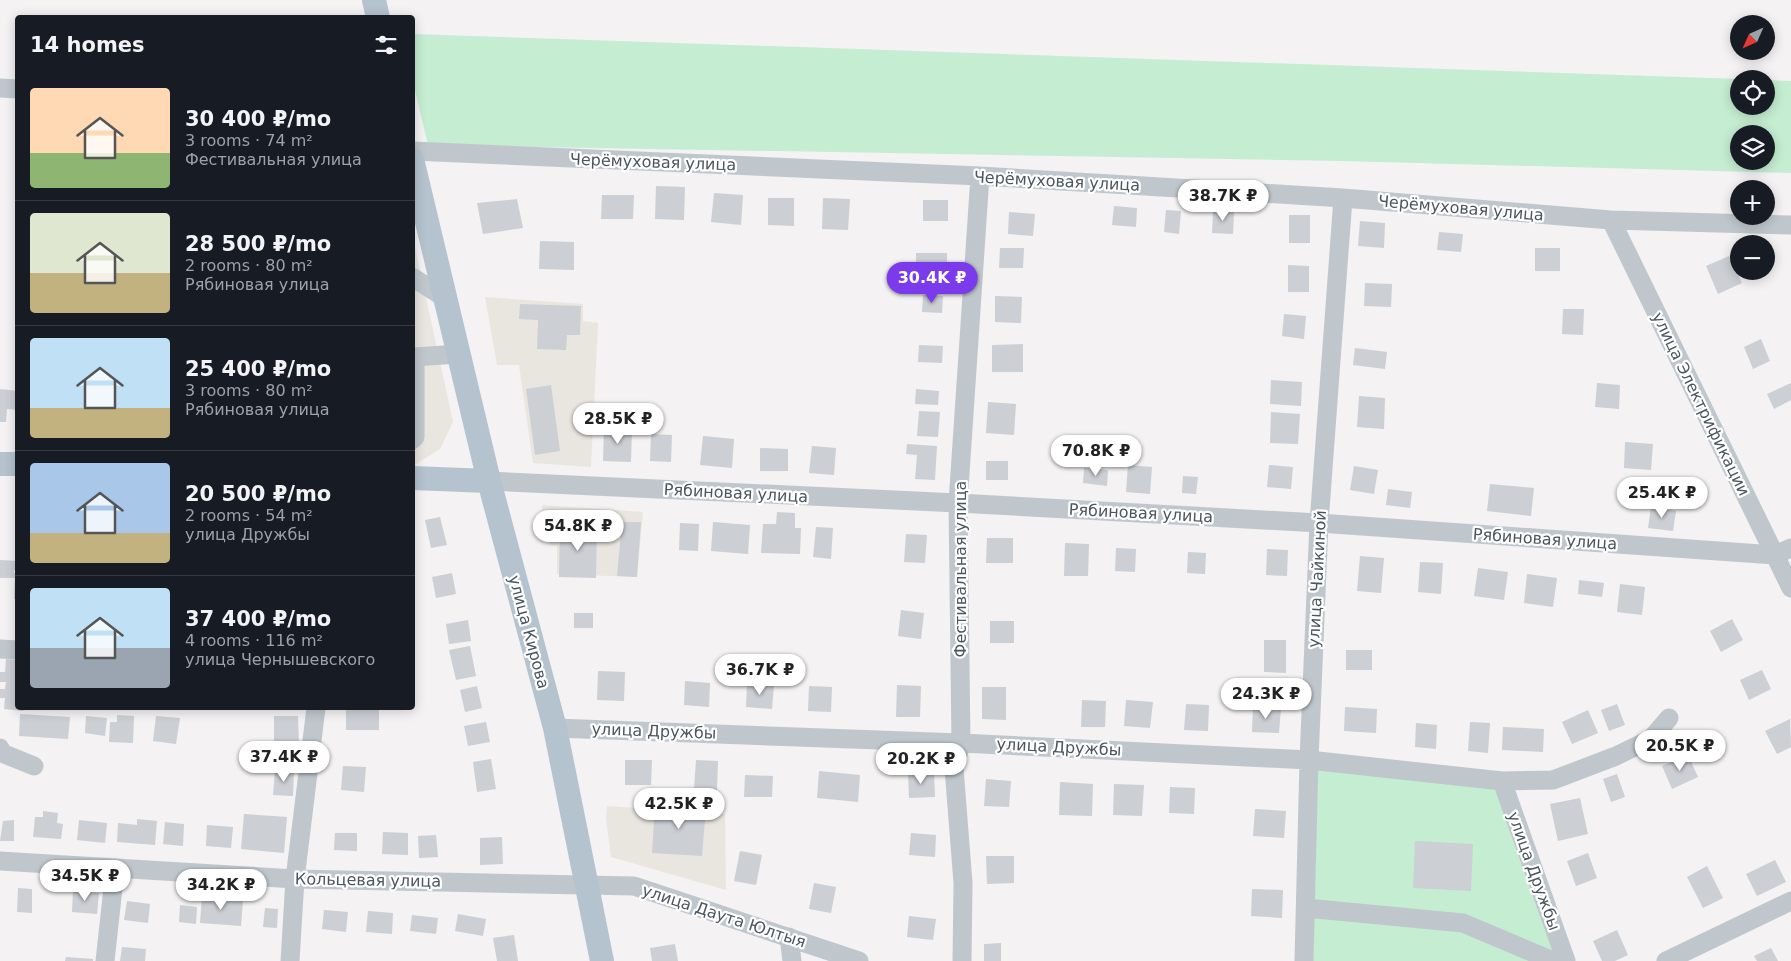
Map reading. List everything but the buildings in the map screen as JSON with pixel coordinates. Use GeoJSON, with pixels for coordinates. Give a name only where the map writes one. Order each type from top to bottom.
{"type":"FeatureCollection","features":[{"type":"Feature","properties":{"kind":"main road"},"geometry":{"type":"LineString","coordinates":[[374,0],[377,15]]}},
{"type":"Feature","properties":{"kind":"main road","name":"улица Кирова"},"geometry":{"type":"LineString","coordinates":[[415,172],[489,481],[555,728],[602,961]]}},
{"type":"Feature","properties":{"kind":"main road"},"geometry":{"type":"LineString","coordinates":[[0,464],[15,464]]}},
{"type":"Feature","properties":{"kind":"main road"},"geometry":{"type":"LineString","coordinates":[[415,478],[489,481]]}},
{"type":"Feature","properties":{"kind":"street"},"geometry":{"type":"LineString","coordinates":[[0,88],[15,89]]}},
{"type":"Feature","properties":{"kind":"street","name":"Черёмуховая улица"},"geometry":{"type":"LineString","coordinates":[[415,151],[980,176],[1343,198],[1611,220],[1791,225]]}},
{"type":"Feature","properties":{"kind":"street","name":"Фестивальная улица"},"geometry":{"type":"LineString","coordinates":[[962,961],[963,883],[954,768],[961,742],[958,503],[980,176]]}},
{"type":"Feature","properties":{"kind":"street","name":"улица Чайкиной"},"geometry":{"type":"LineString","coordinates":[[1304,961],[1309,760],[1319,523],[1343,198]]}},
{"type":"Feature","properties":{"kind":"street","name":"улица Электрификации"},"geometry":{"type":"LineString","coordinates":[[1611,220],[1783,551],[1791,588]]}},
{"type":"Feature","properties":{"kind":"street"},"geometry":{"type":"LineString","coordinates":[[415,279],[445,298]]}},
{"type":"Feature","properties":{"kind":"street"},"geometry":{"type":"LineString","coordinates":[[415,356],[458,354]]}},
{"type":"Feature","properties":{"kind":"street","name":"Рябиновая улица"},"geometry":{"type":"LineString","coordinates":[[489,481],[958,503],[1783,551]]}},
{"type":"Feature","properties":{"kind":"street"},"geometry":{"type":"LineString","coordinates":[[0,649],[15,650]]}},
{"type":"Feature","properties":{"kind":"street"},"geometry":{"type":"LineString","coordinates":[[290,961],[296,879],[316,710]]}},
{"type":"Feature","properties":{"kind":"street","name":"улица Дружбы"},"geometry":{"type":"LineString","coordinates":[[555,728],[961,742],[1309,760],[1502,781],[1553,780],[1616,756],[1651,739],[1669,718]]}},
{"type":"Feature","properties":{"kind":"street"},"geometry":{"type":"LineString","coordinates":[[0,748],[2,753],[34,766]]}},
{"type":"Feature","properties":{"kind":"street","name":"улица Дружбы"},"geometry":{"type":"LineString","coordinates":[[1502,781],[1566,961]]}},
{"type":"Feature","properties":{"kind":"street","name":"Кольцевая улица"},"geometry":{"type":"LineString","coordinates":[[0,861],[115,870],[296,879],[587,885]]}},
{"type":"Feature","properties":{"kind":"street"},"geometry":{"type":"LineString","coordinates":[[105,961],[115,870]]}},
{"type":"Feature","properties":{"kind":"street","name":"улица Даута Юлтыя"},"geometry":{"type":"LineString","coordinates":[[587,885],[634,886],[859,961]]}},
{"type":"Feature","properties":{"kind":"street"},"geometry":{"type":"LineString","coordinates":[[1666,961],[1791,901]]}},
{"type":"Feature","properties":{"kind":"street"},"geometry":{"type":"LineString","coordinates":[[1306,908],[1463,923],[1553,961]]}},
{"type":"Feature","properties":{"kind":"street"},"geometry":{"type":"LineString","coordinates":[[789,937],[792,961]]}},
{"type":"Feature","properties":{"kind":"shaded area"},"geometry":{"type":"Polygon","coordinates":[[[415,247],[453,422],[440,449],[415,465],[415,247]]]}},
{"type":"Feature","properties":{"kind":"shaded area"},"geometry":{"type":"Polygon","coordinates":[[[485,297],[583,304],[583,321],[598,323],[591,467],[533,463],[519,365],[497,365],[485,297]]]}},
{"type":"Feature","properties":{"kind":"shaded area"},"geometry":{"type":"Polygon","coordinates":[[[542,505],[643,512],[637,577],[557,574],[557,546],[550,545],[550,538],[543,538],[542,505]]]}},
{"type":"Feature","properties":{"kind":"shaded area"},"geometry":{"type":"Polygon","coordinates":[[[607,806],[725,814],[726,890],[611,857],[606,819],[607,806]]]}},
{"type":"Feature","properties":{"kind":"green space"},"geometry":{"type":"Polygon","coordinates":[[[415,34],[1730,79],[1730,115],[1775,115],[1775,80],[1791,81],[1791,173],[1343,161],[428,145],[415,90],[415,34]]]}},
{"type":"Feature","properties":{"kind":"green space"},"geometry":{"type":"Polygon","coordinates":[[[1318,767],[1493,785],[1566,961],[1313,961],[1318,767]]]}}]}
